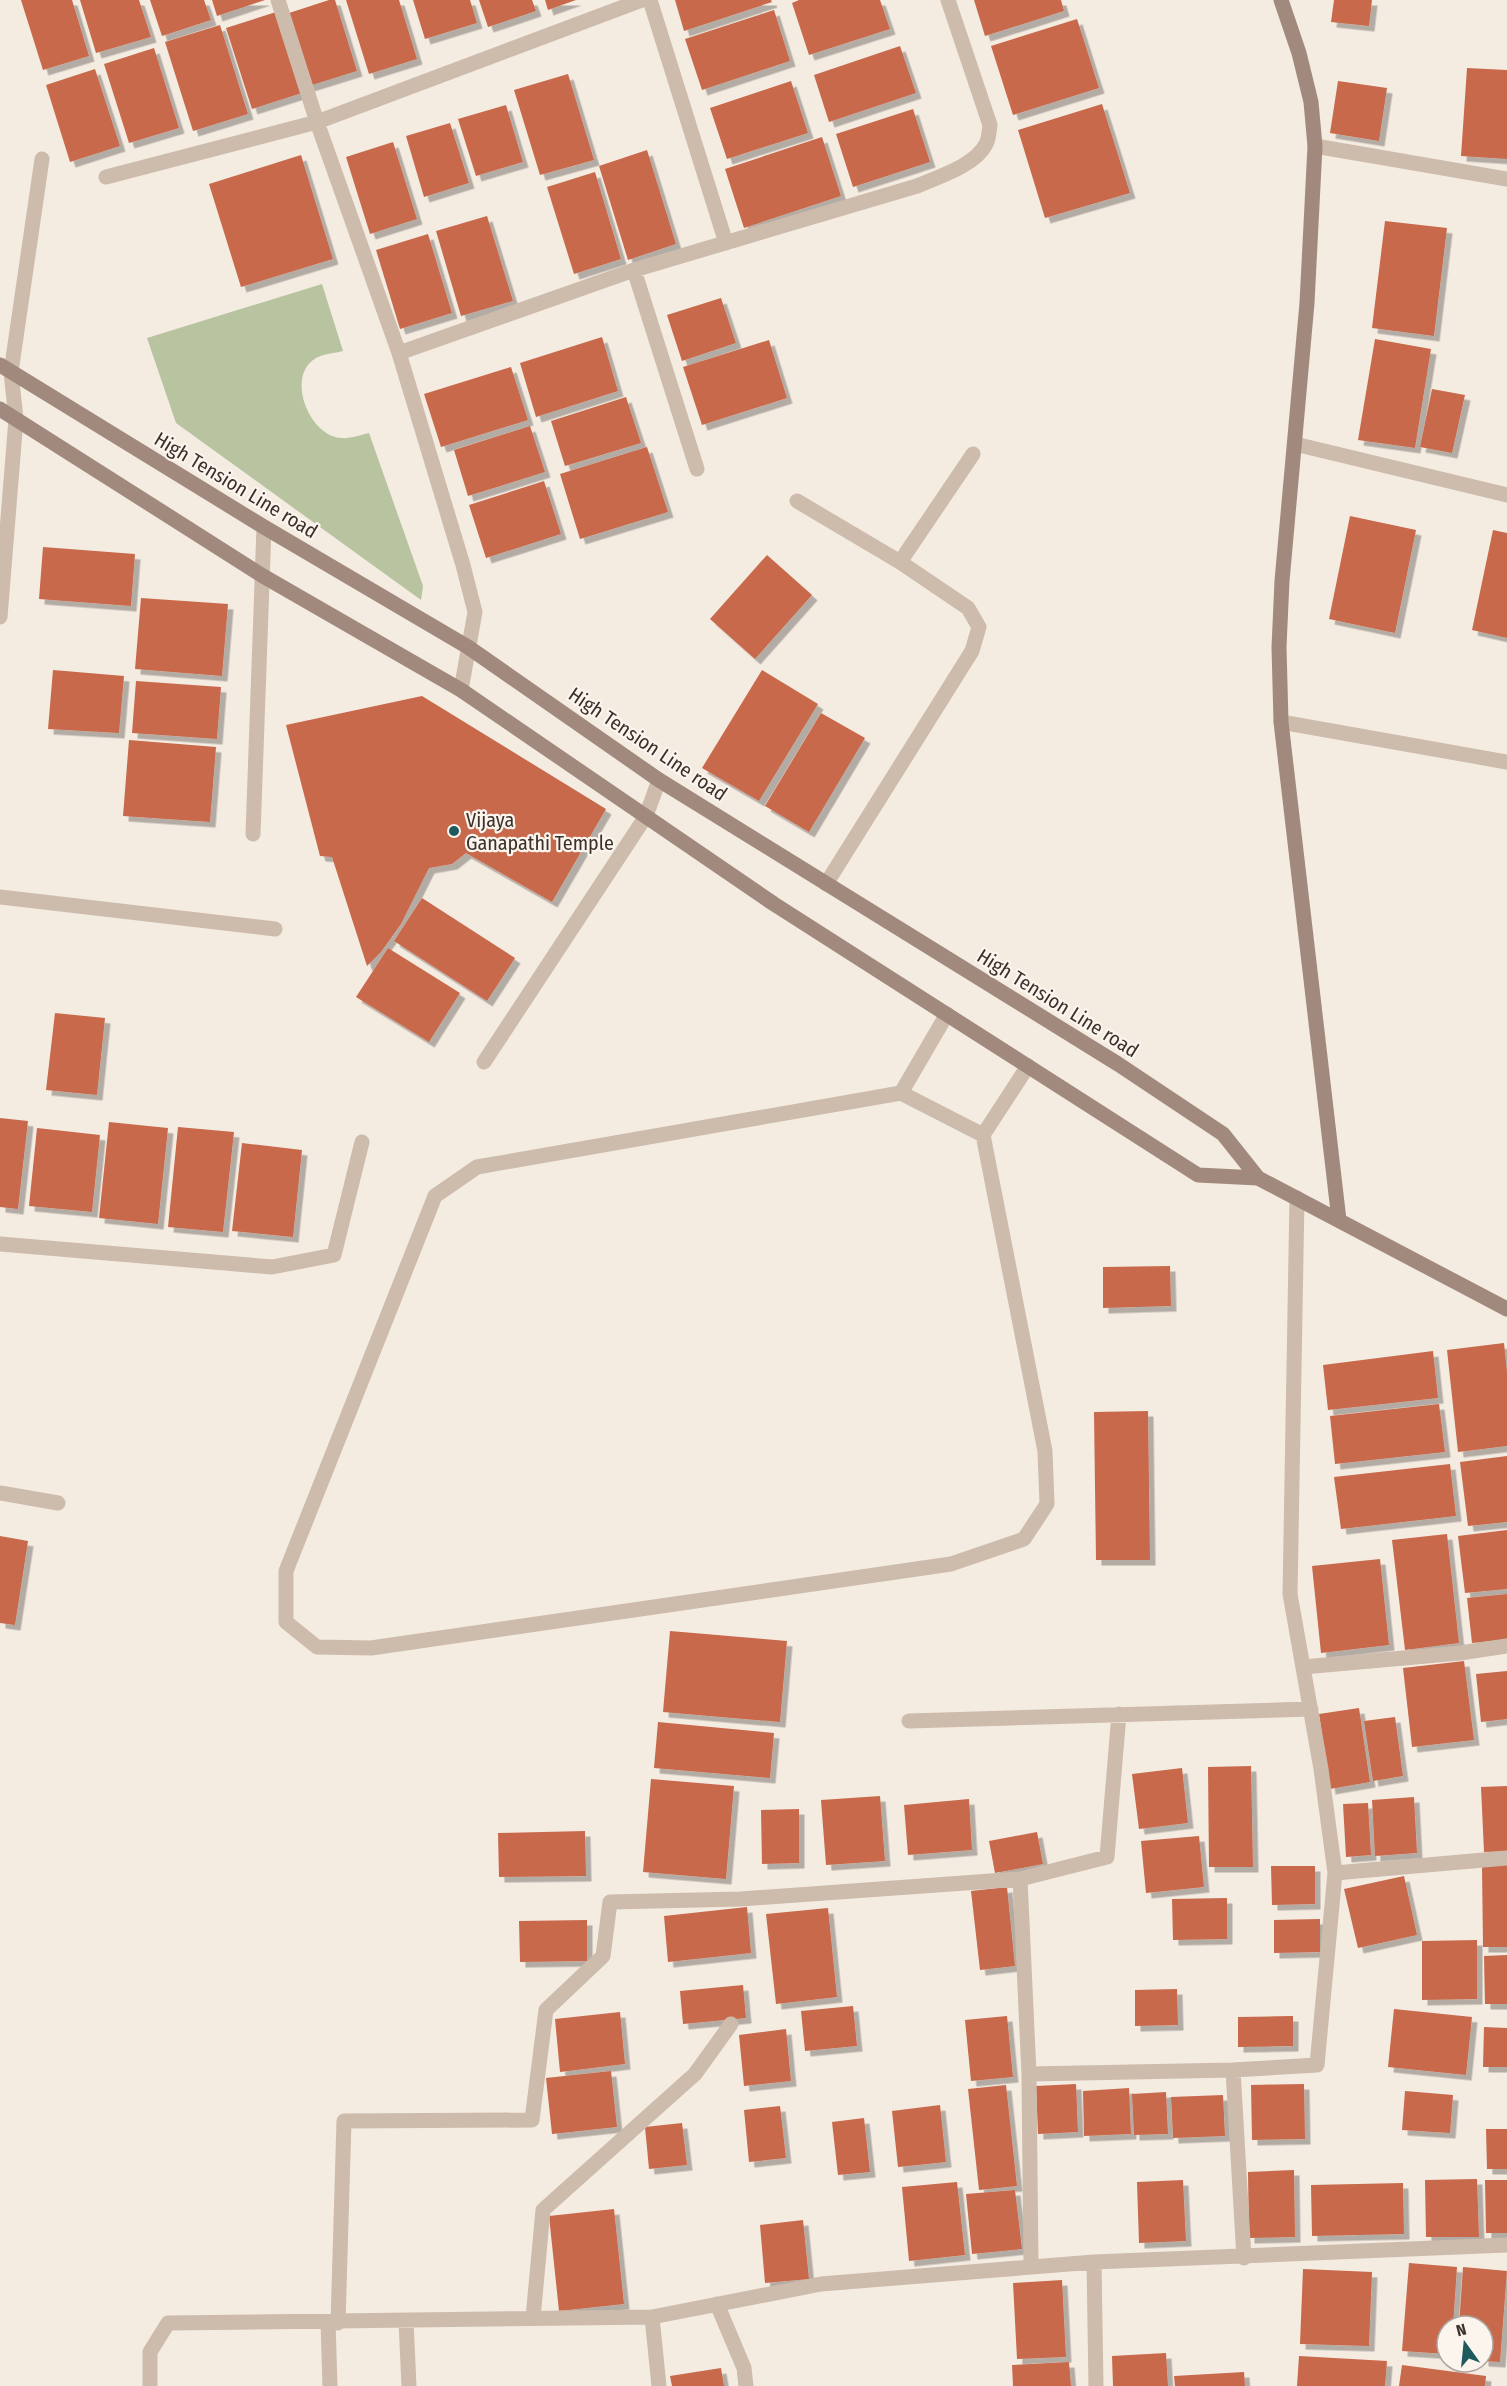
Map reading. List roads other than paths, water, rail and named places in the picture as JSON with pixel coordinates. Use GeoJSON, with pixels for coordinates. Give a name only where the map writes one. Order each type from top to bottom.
{"type":"FeatureCollection","features":[{"type":"Feature","properties":{"kind":"street"},"geometry":{"type":"LineString","coordinates":[[278,0],[317,122],[399,353],[463,565],[475,612],[461,690]]}},
{"type":"Feature","properties":{"kind":"street"},"geometry":{"type":"LineString","coordinates":[[106,177],[317,122],[642,0]]}},
{"type":"Feature","properties":{"kind":"street"},"geometry":{"type":"LineString","coordinates":[[650,0],[726,243]]}},
{"type":"Feature","properties":{"kind":"street"},"geometry":{"type":"LineString","coordinates":[[399,353],[634,270],[917,186],[958,168],[980,153],[987,142],[990,125],[948,0]]}},
{"type":"Feature","properties":{"kind":"street"},"geometry":{"type":"LineString","coordinates":[[1281,0],[1299,53],[1311,102],[1315,146],[1307,303],[1282,581],[1279,647],[1281,722],[1339,1220]]}},
{"type":"Feature","properties":{"kind":"street"},"geometry":{"type":"LineString","coordinates":[[1315,146],[1507,179]]}},
{"type":"Feature","properties":{"kind":"street"},"geometry":{"type":"LineString","coordinates":[[0,617],[16,419],[6,368],[42,159]]}},
{"type":"Feature","properties":{"kind":"street"},"geometry":{"type":"LineString","coordinates":[[634,270],[696,469]]}},
{"type":"Feature","properties":{"kind":"street","name":"High Tension Line road"},"geometry":{"type":"LineString","coordinates":[[6,368],[264,527],[468,647],[659,780],[1118,1064],[1223,1134],[1258,1178],[1507,1309]]}},
{"type":"Feature","properties":{"kind":"street","name":"High Tension Line road"},"geometry":{"type":"LineString","coordinates":[[0,409],[263,576],[461,690],[774,904],[1198,1175],[1258,1178]]}},
{"type":"Feature","properties":{"kind":"street"},"geometry":{"type":"LineString","coordinates":[[1295,444],[1507,495]]}},
{"type":"Feature","properties":{"kind":"street"},"geometry":{"type":"LineString","coordinates":[[900,562],[973,454]]}},
{"type":"Feature","properties":{"kind":"street"},"geometry":{"type":"LineString","coordinates":[[797,501],[900,562],[968,608],[980,627],[972,651],[826,884]]}},
{"type":"Feature","properties":{"kind":"street"},"geometry":{"type":"LineString","coordinates":[[253,834],[264,527]]}},
{"type":"Feature","properties":{"kind":"street"},"geometry":{"type":"LineString","coordinates":[[1281,722],[1507,762]]}},
{"type":"Feature","properties":{"kind":"street"},"geometry":{"type":"LineString","coordinates":[[484,1062],[646,816],[659,780]]}},
{"type":"Feature","properties":{"kind":"street"},"geometry":{"type":"LineString","coordinates":[[0,897],[274,929]]}},
{"type":"Feature","properties":{"kind":"street"},"geometry":{"type":"LineString","coordinates":[[901,1093],[947,1014]]}},
{"type":"Feature","properties":{"kind":"street"},"geometry":{"type":"LineString","coordinates":[[983,1135],[901,1093],[477,1167],[435,1196],[286,1571],[286,1622],[317,1647],[371,1648],[951,1564],[1024,1539],[1047,1504],[1045,1451],[983,1135],[1028,1066]]}},
{"type":"Feature","properties":{"kind":"street"},"geometry":{"type":"LineString","coordinates":[[0,1244],[272,1267],[334,1255],[362,1142]]}},
{"type":"Feature","properties":{"kind":"street"},"geometry":{"type":"LineString","coordinates":[[1029,2074],[1233,2070],[1317,2065],[1335,1873],[1311,1709],[1290,1594],[1296,1198]]}},
{"type":"Feature","properties":{"kind":"street"},"geometry":{"type":"LineString","coordinates":[[0,1493],[58,1503]]}},
{"type":"Feature","properties":{"kind":"street"},"geometry":{"type":"LineString","coordinates":[[1303,1667],[1460,1653],[1507,1646]]}},
{"type":"Feature","properties":{"kind":"street"},"geometry":{"type":"LineString","coordinates":[[909,1721],[1311,1709]]}},
{"type":"Feature","properties":{"kind":"street"},"geometry":{"type":"LineString","coordinates":[[330,2386],[344,2121],[532,2120],[546,2010],[603,1956],[610,1902],[741,1899],[1020,1879],[1107,1857],[1119,1714]]}},
{"type":"Feature","properties":{"kind":"street"},"geometry":{"type":"LineString","coordinates":[[1335,1873],[1507,1858]]}},
{"type":"Feature","properties":{"kind":"street"},"geometry":{"type":"LineString","coordinates":[[1020,1879],[1029,2074],[1031,2267]]}},
{"type":"Feature","properties":{"kind":"street"},"geometry":{"type":"LineString","coordinates":[[533,2318],[543,2210],[695,2074],[731,2024]]}},
{"type":"Feature","properties":{"kind":"street"},"geometry":{"type":"LineString","coordinates":[[1233,2070],[1244,2258]]}},
{"type":"Feature","properties":{"kind":"street"},"geometry":{"type":"LineString","coordinates":[[150,2386],[150,2352],[168,2323],[333,2323],[652,2317],[821,2284],[1094,2262],[1244,2258],[1507,2245]]}},
{"type":"Feature","properties":{"kind":"street"},"geometry":{"type":"LineString","coordinates":[[1094,2262],[1096,2386]]}},
{"type":"Feature","properties":{"kind":"street"},"geometry":{"type":"LineString","coordinates":[[717,2304],[744,2368],[746,2386]]}},
{"type":"Feature","properties":{"kind":"street"},"geometry":{"type":"LineString","coordinates":[[652,2317],[659,2386]]}},
{"type":"Feature","properties":{"kind":"street"},"geometry":{"type":"LineString","coordinates":[[406,2321],[409,2386]]}},
{"type":"Feature","properties":{"kind":"place","name":"Vijaya Ganapathi Temple"},"geometry":{"type":"Point","coordinates":[454,831]}}]}
